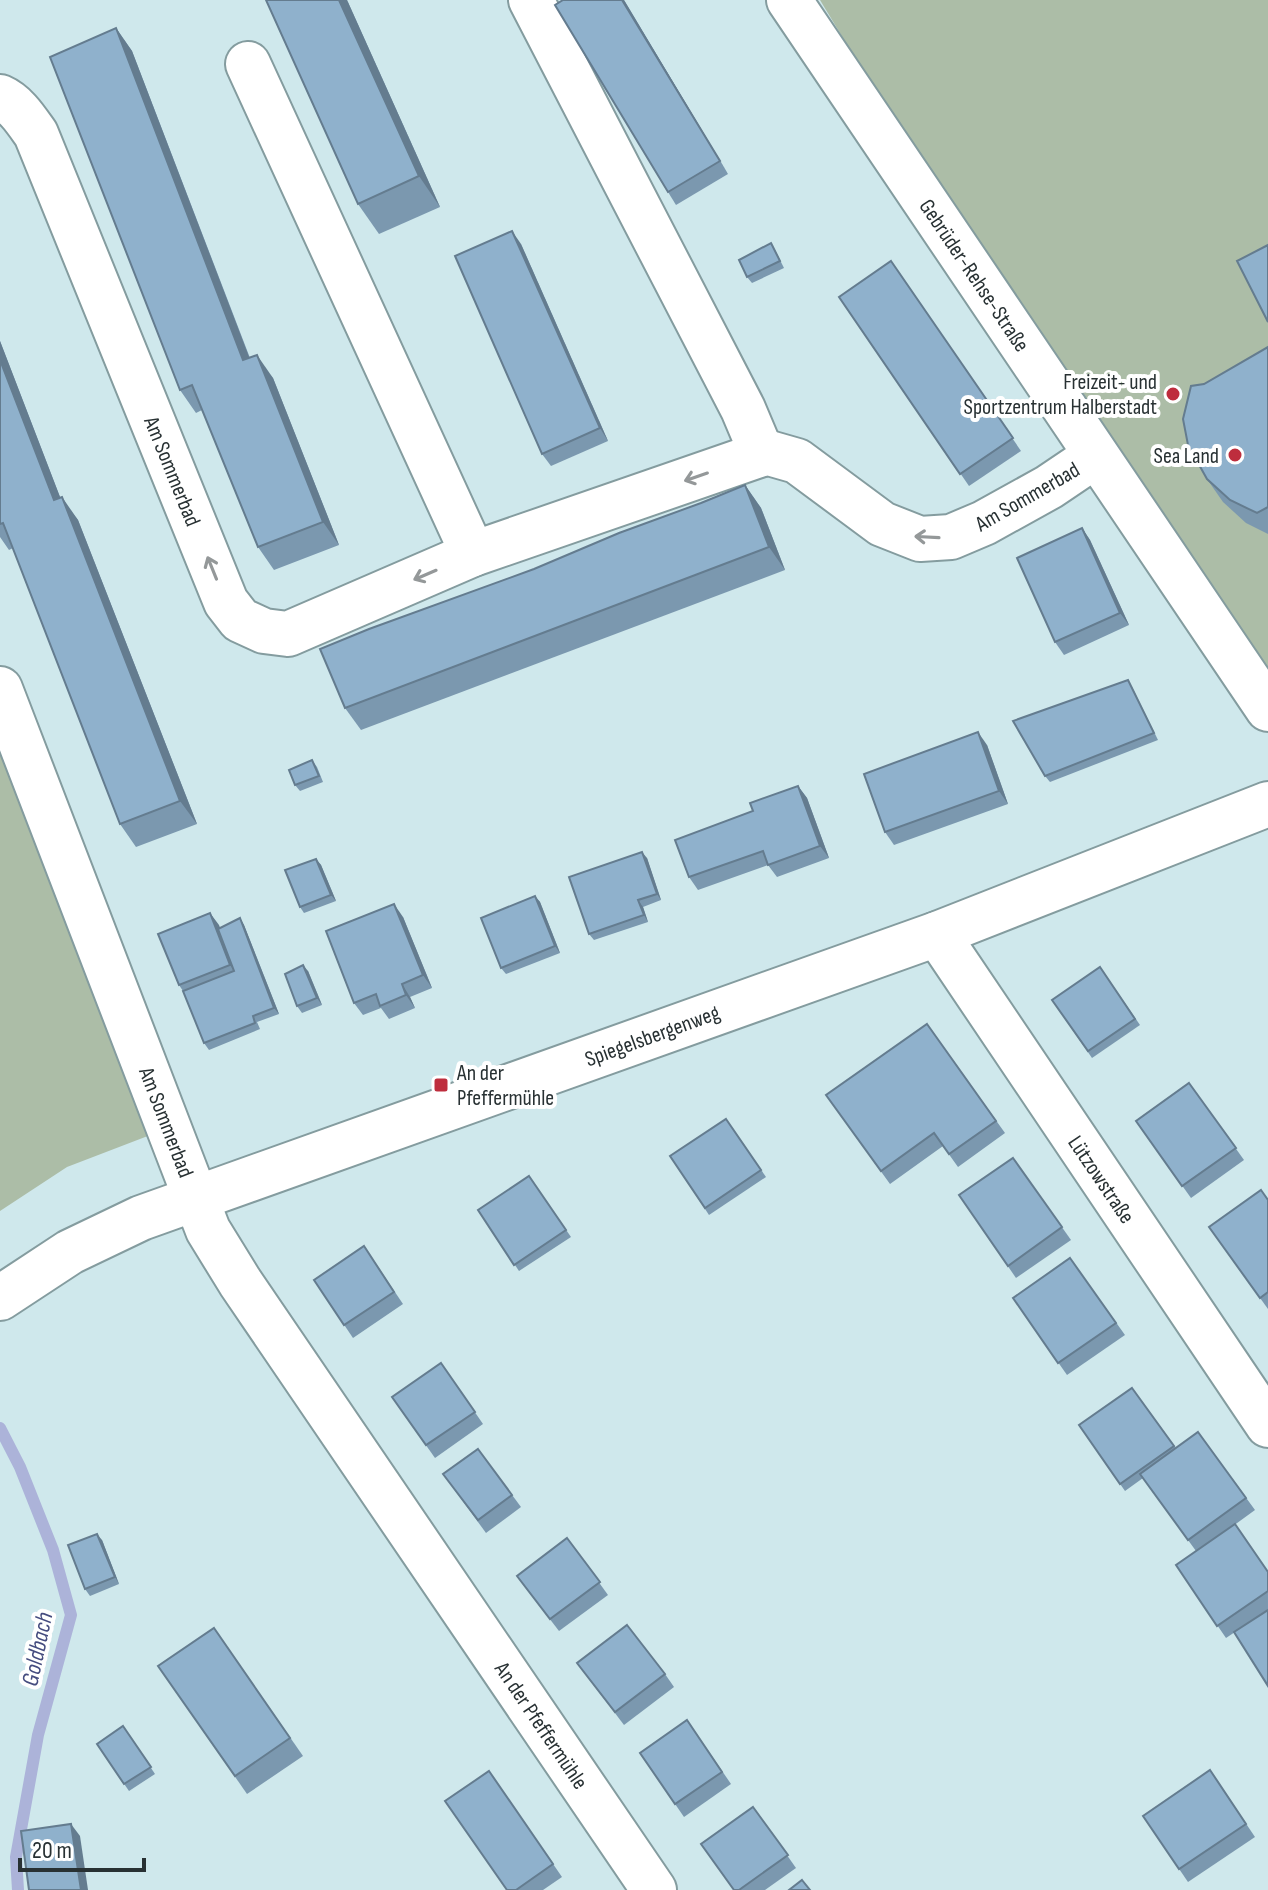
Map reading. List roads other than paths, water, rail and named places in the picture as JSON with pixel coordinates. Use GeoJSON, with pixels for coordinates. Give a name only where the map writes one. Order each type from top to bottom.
{"type":"FeatureCollection","features":[{"type":"Feature","properties":{"kind":"street"},"geometry":{"type":"LineString","coordinates":[[531,0],[743,409],[759,446]]}},
{"type":"Feature","properties":{"kind":"street","name":"Gebrüder-Rehse-Straße"},"geometry":{"type":"LineString","coordinates":[[789,0],[1268,709]]}},
{"type":"Feature","properties":{"kind":"street"},"geometry":{"type":"LineString","coordinates":[[248,64],[473,554]]}},
{"type":"Feature","properties":{"kind":"street","name":"Am Sommerbad"},"geometry":{"type":"LineString","coordinates":[[0,97],[20,112],[36,134],[226,602],[240,620],[264,631],[288,634],[473,554],[759,446],[769,453],[797,461],[882,524],[920,539],[951,537],[984,523],[1049,487],[1095,456]]}},
{"type":"Feature","properties":{"kind":"street","name":"Am Sommerbad"},"geometry":{"type":"LineString","coordinates":[[0,689],[195,1198]]}},
{"type":"Feature","properties":{"kind":"street","name":"Spiegelsbergenweg"},"geometry":{"type":"LineString","coordinates":[[0,1298],[70,1252],[141,1218],[937,934],[1268,804]]}},
{"type":"Feature","properties":{"kind":"street","name":"Lützowstraße"},"geometry":{"type":"LineString","coordinates":[[937,934],[1268,1425]]}},
{"type":"Feature","properties":{"kind":"street","name":"An der Pfeffermühle"},"geometry":{"type":"LineString","coordinates":[[195,1198],[208,1230],[240,1282],[654,1890]]}},
{"type":"Feature","properties":{"kind":"waterway","name":"Goldbach"},"geometry":{"type":"LineString","coordinates":[[0,1428],[20,1467],[53,1550],[71,1615],[38,1735],[16,1857],[18,1890]]}},
{"type":"Feature","properties":{"kind":"place","name":"Freizeit- und Sportzentrum Halberstadt"},"geometry":{"type":"Point","coordinates":[1173,394]}},
{"type":"Feature","properties":{"kind":"place","name":"Sea Land"},"geometry":{"type":"Point","coordinates":[1235,455]}},
{"type":"Feature","properties":{"kind":"place","name":"An der Pfeffermühle"},"geometry":{"type":"Point","coordinates":[441,1085]}}]}
